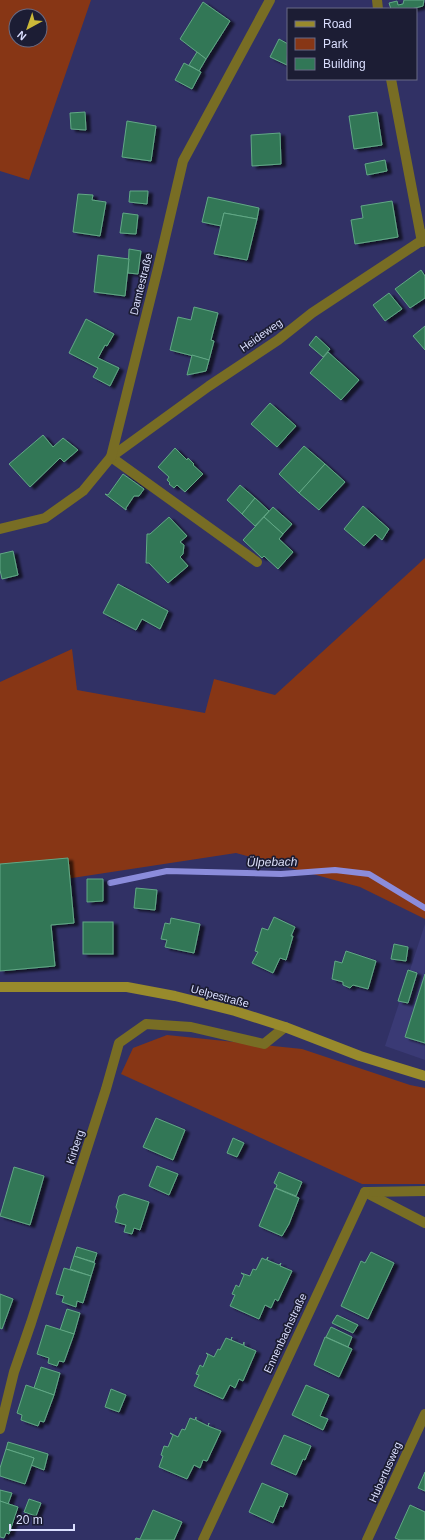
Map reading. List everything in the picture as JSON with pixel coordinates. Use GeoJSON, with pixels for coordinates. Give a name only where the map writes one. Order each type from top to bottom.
{"type":"FeatureCollection","features":[{"type":"Feature","properties":{"kind":"main road","name":"Uelpestraße"},"geometry":{"type":"LineString","coordinates":[[0,988],[128,987],[174,996],[234,1011],[285,1027],[360,1056],[425,1076]]}},
{"type":"Feature","properties":{"kind":"street","name":"Damtestraße"},"geometry":{"type":"LineString","coordinates":[[0,529],[45,518],[83,491],[111,457],[158,268],[182,161],[270,0]]}},
{"type":"Feature","properties":{"kind":"street"},"geometry":{"type":"LineString","coordinates":[[391,80],[424,240]]}},
{"type":"Feature","properties":{"kind":"street","name":"Heideweg"},"geometry":{"type":"LineString","coordinates":[[111,457],[209,386],[278,340],[312,313],[424,240]]}},
{"type":"Feature","properties":{"kind":"street"},"geometry":{"type":"LineString","coordinates":[[111,457],[257,562]]}},
{"type":"Feature","properties":{"kind":"street","name":"Kirberg"},"geometry":{"type":"LineString","coordinates":[[0,1429],[14,1372],[101,1104],[119,1043],[146,1024],[191,1027],[264,1044],[285,1027]]}},
{"type":"Feature","properties":{"kind":"street"},"geometry":{"type":"LineString","coordinates":[[365,1192],[425,1191]]}},
{"type":"Feature","properties":{"kind":"street"},"geometry":{"type":"LineString","coordinates":[[365,1192],[425,1223]]}},
{"type":"Feature","properties":{"kind":"street","name":"Ennenbachstraße"},"geometry":{"type":"LineString","coordinates":[[203,1540],[365,1192]]}},
{"type":"Feature","properties":{"kind":"street","name":"Hubertusweg"},"geometry":{"type":"LineString","coordinates":[[367,1540],[425,1414]]}},
{"type":"Feature","properties":{"kind":"shaded area"},"geometry":{"type":"Polygon","coordinates":[[[425,924],[425,1060],[385,1046],[425,924]]]}},
{"type":"Feature","properties":{"kind":"green space"},"geometry":{"type":"Polygon","coordinates":[[[0,0],[91,0],[29,180],[0,171],[0,0]]]}},
{"type":"Feature","properties":{"kind":"green space"},"geometry":{"type":"Polygon","coordinates":[[[425,558],[425,919],[360,887],[236,853],[0,889],[0,682],[72,649],[77,690],[205,713],[214,679],[275,695],[425,558]]]}},
{"type":"Feature","properties":{"kind":"green space"},"geometry":{"type":"Polygon","coordinates":[[[167,1035],[302,1049],[410,1085],[425,1088],[425,1184],[362,1184],[121,1074],[133,1048],[167,1035]]]}},
{"type":"Feature","properties":{"kind":"building"},"geometry":{"type":"Polygon","coordinates":[[[404,0],[424,0],[423,6],[415,8],[391,8],[389,3],[397,1],[398,5],[403,4],[404,0]]]}},
{"type":"Feature","properties":{"kind":"building"},"geometry":{"type":"Polygon","coordinates":[[[203,2],[230,21],[206,59],[180,39],[203,2]]]}},
{"type":"Feature","properties":{"kind":"building"},"geometry":{"type":"Polygon","coordinates":[[[279,39],[287,43],[287,65],[270,57],[279,39]]]}},
{"type":"Feature","properties":{"kind":"building"},"geometry":{"type":"Polygon","coordinates":[[[197,52],[206,59],[199,71],[189,65],[197,52]]]}},
{"type":"Feature","properties":{"kind":"building"},"geometry":{"type":"Polygon","coordinates":[[[184,63],[201,72],[192,89],[175,80],[184,63]]]}},
{"type":"Feature","properties":{"kind":"building"},"geometry":{"type":"Polygon","coordinates":[[[85,112],[86,130],[71,129],[70,113],[85,112]]]}},
{"type":"Feature","properties":{"kind":"building"},"geometry":{"type":"Polygon","coordinates":[[[377,112],[382,145],[354,149],[349,116],[377,112]]]}},
{"type":"Feature","properties":{"kind":"building"},"geometry":{"type":"Polygon","coordinates":[[[127,121],[156,126],[151,161],[122,157],[127,121]]]}},
{"type":"Feature","properties":{"kind":"building"},"geometry":{"type":"Polygon","coordinates":[[[280,133],[281,164],[252,166],[251,135],[280,133]]]}},
{"type":"Feature","properties":{"kind":"building"},"geometry":{"type":"Polygon","coordinates":[[[385,160],[387,171],[367,175],[365,164],[385,160]]]}},
{"type":"Feature","properties":{"kind":"building"},"geometry":{"type":"Polygon","coordinates":[[[130,191],[148,191],[147,204],[129,202],[130,191]]]}},
{"type":"Feature","properties":{"kind":"building"},"geometry":{"type":"Polygon","coordinates":[[[78,194],[93,195],[92,200],[106,202],[100,236],[73,232],[78,194]]]}},
{"type":"Feature","properties":{"kind":"building"},"geometry":{"type":"Polygon","coordinates":[[[208,197],[259,208],[257,219],[224,213],[221,226],[202,222],[208,197]]]}},
{"type":"Feature","properties":{"kind":"building"},"geometry":{"type":"Polygon","coordinates":[[[392,201],[398,237],[355,244],[351,220],[363,218],[361,206],[392,201]]]}},
{"type":"Feature","properties":{"kind":"building"},"geometry":{"type":"Polygon","coordinates":[[[123,213],[138,215],[136,234],[120,233],[123,213]]]}},
{"type":"Feature","properties":{"kind":"building"},"geometry":{"type":"Polygon","coordinates":[[[224,213],[257,219],[247,260],[214,254],[224,213]]]}},
{"type":"Feature","properties":{"kind":"building"},"geometry":{"type":"Polygon","coordinates":[[[129,249],[141,251],[138,274],[128,273],[129,249]]]}},
{"type":"Feature","properties":{"kind":"building"},"geometry":{"type":"Polygon","coordinates":[[[98,255],[129,259],[125,296],[94,292],[98,255]]]}},
{"type":"Feature","properties":{"kind":"building"},"geometry":{"type":"Polygon","coordinates":[[[421,270],[425,276],[425,298],[410,308],[395,289],[421,270]]]}},
{"type":"Feature","properties":{"kind":"building"},"geometry":{"type":"Polygon","coordinates":[[[389,293],[402,309],[385,321],[373,305],[389,293]]]}},
{"type":"Feature","properties":{"kind":"building"},"geometry":{"type":"Polygon","coordinates":[[[194,307],[218,313],[211,340],[214,341],[209,360],[170,350],[178,317],[191,320],[194,307]]]}},
{"type":"Feature","properties":{"kind":"building"},"geometry":{"type":"Polygon","coordinates":[[[86,319],[114,334],[107,346],[105,345],[98,358],[119,368],[110,386],[93,377],[98,368],[69,353],[86,319]]]}},
{"type":"Feature","properties":{"kind":"building"},"geometry":{"type":"Polygon","coordinates":[[[425,326],[425,350],[413,336],[425,326]]]}},
{"type":"Feature","properties":{"kind":"building"},"geometry":{"type":"Polygon","coordinates":[[[316,336],[330,349],[323,357],[309,345],[316,336]]]}},
{"type":"Feature","properties":{"kind":"building"},"geometry":{"type":"Polygon","coordinates":[[[328,352],[359,380],[341,400],[310,373],[328,352]]]}},
{"type":"Feature","properties":{"kind":"building"},"geometry":{"type":"Polygon","coordinates":[[[192,355],[209,360],[206,371],[187,375],[192,355]]]}},
{"type":"Feature","properties":{"kind":"building"},"geometry":{"type":"Polygon","coordinates":[[[270,403],[296,426],[277,447],[251,424],[270,403]]]}},
{"type":"Feature","properties":{"kind":"building"},"geometry":{"type":"Polygon","coordinates":[[[43,435],[53,447],[63,438],[78,450],[64,462],[60,458],[30,487],[9,464],[43,435]]]}},
{"type":"Feature","properties":{"kind":"building"},"geometry":{"type":"Polygon","coordinates":[[[304,446],[325,464],[299,493],[279,474],[304,446]]]}},
{"type":"Feature","properties":{"kind":"building"},"geometry":{"type":"Polygon","coordinates":[[[175,448],[187,460],[188,458],[203,474],[185,492],[177,485],[174,488],[169,484],[170,483],[167,480],[169,477],[158,467],[175,448]]]}},
{"type":"Feature","properties":{"kind":"building"},"geometry":{"type":"Polygon","coordinates":[[[325,464],[345,482],[319,510],[299,493],[325,464]]]}},
{"type":"Feature","properties":{"kind":"building"},"geometry":{"type":"Polygon","coordinates":[[[123,474],[144,489],[139,496],[134,496],[126,510],[105,494],[108,495],[123,474]]]}},
{"type":"Feature","properties":{"kind":"building"},"geometry":{"type":"Polygon","coordinates":[[[240,485],[255,498],[242,514],[227,500],[240,485]]]}},
{"type":"Feature","properties":{"kind":"building"},"geometry":{"type":"Polygon","coordinates":[[[255,498],[269,511],[255,526],[242,514],[255,498]]]}},
{"type":"Feature","properties":{"kind":"building"},"geometry":{"type":"Polygon","coordinates":[[[363,506],[389,529],[382,540],[375,534],[364,546],[344,529],[363,506]]]}},
{"type":"Feature","properties":{"kind":"building"},"geometry":{"type":"Polygon","coordinates":[[[273,507],[292,524],[283,534],[264,517],[273,507]]]}},
{"type":"Feature","properties":{"kind":"building"},"geometry":{"type":"Polygon","coordinates":[[[169,517],[187,536],[180,542],[184,545],[183,554],[180,557],[188,566],[168,583],[149,563],[146,563],[147,534],[150,534],[169,517]]]}},
{"type":"Feature","properties":{"kind":"building"},"geometry":{"type":"Polygon","coordinates":[[[264,517],[283,534],[279,539],[293,552],[278,569],[264,556],[262,558],[243,540],[264,517]]]}},
{"type":"Feature","properties":{"kind":"building"},"geometry":{"type":"Polygon","coordinates":[[[13,551],[18,575],[2,579],[0,570],[0,554],[13,551]]]}},
{"type":"Feature","properties":{"kind":"building"},"geometry":{"type":"Polygon","coordinates":[[[118,584],[168,611],[160,629],[142,619],[136,630],[103,613],[118,584]]]}},
{"type":"Feature","properties":{"kind":"building"},"geometry":{"type":"Polygon","coordinates":[[[68,858],[74,923],[51,925],[55,966],[0,971],[0,864],[68,858]]]}},
{"type":"Feature","properties":{"kind":"building"},"geometry":{"type":"Polygon","coordinates":[[[87,879],[103,879],[103,901],[87,902],[87,879]]]}},
{"type":"Feature","properties":{"kind":"building"},"geometry":{"type":"Polygon","coordinates":[[[136,888],[157,890],[155,910],[134,908],[136,888]]]}},
{"type":"Feature","properties":{"kind":"building"},"geometry":{"type":"Polygon","coordinates":[[[274,917],[295,927],[291,936],[293,936],[286,960],[280,958],[273,973],[252,963],[258,952],[255,951],[262,928],[268,930],[274,917]]]}},
{"type":"Feature","properties":{"kind":"building"},"geometry":{"type":"Polygon","coordinates":[[[171,918],[200,924],[194,953],[165,947],[167,940],[161,939],[165,923],[170,924],[171,918]]]}},
{"type":"Feature","properties":{"kind":"building"},"geometry":{"type":"Polygon","coordinates":[[[83,922],[113,922],[113,954],[83,954],[83,922]]]}},
{"type":"Feature","properties":{"kind":"building"},"geometry":{"type":"Polygon","coordinates":[[[394,944],[408,947],[406,961],[391,959],[394,944]]]}},
{"type":"Feature","properties":{"kind":"building"},"geometry":{"type":"Polygon","coordinates":[[[346,951],[376,961],[368,989],[353,985],[350,988],[343,985],[343,982],[332,979],[335,961],[342,963],[346,951]]]}},
{"type":"Feature","properties":{"kind":"building"},"geometry":{"type":"Polygon","coordinates":[[[408,970],[417,973],[408,1003],[398,1001],[408,970]]]}},
{"type":"Feature","properties":{"kind":"building"},"geometry":{"type":"Polygon","coordinates":[[[425,974],[425,1043],[405,1037],[425,974]]]}},
{"type":"Feature","properties":{"kind":"building"},"geometry":{"type":"Polygon","coordinates":[[[156,1118],[185,1130],[173,1160],[143,1147],[156,1118]]]}},
{"type":"Feature","properties":{"kind":"building"},"geometry":{"type":"Polygon","coordinates":[[[233,1138],[244,1143],[237,1157],[227,1153],[233,1138]]]}},
{"type":"Feature","properties":{"kind":"building"},"geometry":{"type":"Polygon","coordinates":[[[157,1166],[178,1174],[169,1195],[149,1186],[157,1166]]]}},
{"type":"Feature","properties":{"kind":"building"},"geometry":{"type":"Polygon","coordinates":[[[14,1167],[44,1176],[30,1225],[0,1216],[14,1167]]]}},
{"type":"Feature","properties":{"kind":"building"},"geometry":{"type":"Polygon","coordinates":[[[279,1172],[302,1182],[296,1196],[276,1188],[277,1185],[274,1183],[279,1172]]]}},
{"type":"Feature","properties":{"kind":"building"},"geometry":{"type":"Polygon","coordinates":[[[275,1188],[299,1198],[289,1224],[282,1236],[259,1226],[275,1188]]]}},
{"type":"Feature","properties":{"kind":"building"},"geometry":{"type":"Polygon","coordinates":[[[124,1194],[149,1202],[140,1230],[134,1228],[132,1234],[124,1232],[126,1225],[115,1222],[118,1211],[116,1207],[119,1196],[124,1194]]]}},
{"type":"Feature","properties":{"kind":"building"},"geometry":{"type":"Polygon","coordinates":[[[77,1247],[97,1253],[94,1262],[74,1256],[77,1247]]]}},
{"type":"Feature","properties":{"kind":"building"},"geometry":{"type":"Polygon","coordinates":[[[371,1252],[394,1263],[368,1319],[341,1306],[361,1261],[365,1263],[371,1252]]]}},
{"type":"Feature","properties":{"kind":"building"},"geometry":{"type":"Polygon","coordinates":[[[74,1256],[95,1263],[91,1276],[70,1269],[74,1256]]]}},
{"type":"Feature","properties":{"kind":"building"},"geometry":{"type":"Polygon","coordinates":[[[268,1257],[267,1260],[279,1265],[281,1263],[280,1266],[292,1271],[278,1301],[275,1299],[271,1308],[265,1305],[259,1319],[230,1306],[235,1295],[232,1294],[236,1285],[239,1287],[244,1275],[241,1273],[250,1276],[253,1269],[256,1270],[262,1258],[266,1260],[268,1257]]]}},
{"type":"Feature","properties":{"kind":"building"},"geometry":{"type":"Polygon","coordinates":[[[64,1268],[91,1276],[83,1303],[77,1301],[76,1307],[62,1302],[64,1296],[56,1294],[64,1268]]]}},
{"type":"Feature","properties":{"kind":"building"},"geometry":{"type":"Polygon","coordinates":[[[0,1294],[13,1299],[2,1329],[0,1328],[0,1294]]]}},
{"type":"Feature","properties":{"kind":"building"},"geometry":{"type":"Polygon","coordinates":[[[67,1309],[80,1313],[74,1334],[60,1330],[67,1309]]]}},
{"type":"Feature","properties":{"kind":"building"},"geometry":{"type":"Polygon","coordinates":[[[337,1315],[358,1325],[353,1333],[332,1323],[337,1315]]]}},
{"type":"Feature","properties":{"kind":"building"},"geometry":{"type":"Polygon","coordinates":[[[46,1325],[74,1334],[64,1362],[59,1361],[57,1366],[48,1363],[49,1358],[37,1354],[46,1325]]]}},
{"type":"Feature","properties":{"kind":"building"},"geometry":{"type":"Polygon","coordinates":[[[331,1327],[352,1337],[348,1347],[326,1337],[331,1327]]]}},
{"type":"Feature","properties":{"kind":"building"},"geometry":{"type":"Polygon","coordinates":[[[325,1337],[352,1349],[339,1377],[314,1365],[325,1337]]]}},
{"type":"Feature","properties":{"kind":"building"},"geometry":{"type":"Polygon","coordinates":[[[226,1338],[243,1345],[244,1342],[244,1346],[256,1351],[243,1381],[239,1379],[235,1388],[230,1385],[223,1399],[194,1386],[199,1375],[196,1374],[200,1365],[203,1367],[208,1355],[206,1353],[214,1357],[218,1349],[220,1350],[226,1338]]]}},
{"type":"Feature","properties":{"kind":"building"},"geometry":{"type":"Polygon","coordinates":[[[41,1367],[60,1373],[54,1395],[34,1388],[41,1367]]]}},
{"type":"Feature","properties":{"kind":"building"},"geometry":{"type":"Polygon","coordinates":[[[26,1385],[54,1395],[44,1422],[40,1421],[38,1426],[21,1420],[22,1415],[17,1413],[26,1385]]]}},
{"type":"Feature","properties":{"kind":"building"},"geometry":{"type":"Polygon","coordinates":[[[306,1385],[329,1395],[320,1416],[328,1419],[323,1430],[292,1415],[306,1385]]]}},
{"type":"Feature","properties":{"kind":"building"},"geometry":{"type":"Polygon","coordinates":[[[111,1389],[126,1395],[119,1412],[105,1407],[111,1389]]]}},
{"type":"Feature","properties":{"kind":"building"},"geometry":{"type":"Polygon","coordinates":[[[196,1417],[196,1420],[221,1431],[207,1461],[203,1460],[200,1468],[194,1465],[187,1479],[159,1467],[163,1456],[161,1455],[164,1446],[168,1447],[173,1435],[170,1433],[178,1437],[182,1429],[185,1430],[190,1418],[195,1420],[196,1417]]]}},
{"type":"Feature","properties":{"kind":"building"},"geometry":{"type":"Polygon","coordinates":[[[284,1435],[311,1446],[296,1475],[271,1464],[284,1435]]]}},
{"type":"Feature","properties":{"kind":"building"},"geometry":{"type":"Polygon","coordinates":[[[8,1442],[48,1454],[44,1470],[31,1465],[34,1458],[6,1449],[8,1442]]]}},
{"type":"Feature","properties":{"kind":"building"},"geometry":{"type":"Polygon","coordinates":[[[6,1449],[34,1458],[25,1484],[0,1476],[0,1468],[6,1449]]]}},
{"type":"Feature","properties":{"kind":"building"},"geometry":{"type":"Polygon","coordinates":[[[425,1472],[425,1491],[418,1488],[425,1472]]]}},
{"type":"Feature","properties":{"kind":"building"},"geometry":{"type":"Polygon","coordinates":[[[262,1483],[288,1494],[283,1507],[280,1506],[273,1523],[249,1512],[262,1483]]]}},
{"type":"Feature","properties":{"kind":"building"},"geometry":{"type":"Polygon","coordinates":[[[0,1490],[12,1493],[8,1504],[0,1501],[0,1490]]]}},
{"type":"Feature","properties":{"kind":"building"},"geometry":{"type":"Polygon","coordinates":[[[29,1499],[41,1503],[36,1516],[24,1512],[29,1499]]]}},
{"type":"Feature","properties":{"kind":"building"},"geometry":{"type":"Polygon","coordinates":[[[0,1501],[18,1507],[9,1534],[6,1533],[4,1538],[0,1537],[0,1501]]]}},
{"type":"Feature","properties":{"kind":"building"},"geometry":{"type":"Polygon","coordinates":[[[410,1505],[425,1512],[425,1540],[400,1540],[395,1538],[410,1505]]]}},
{"type":"Feature","properties":{"kind":"building"},"geometry":{"type":"Polygon","coordinates":[[[153,1510],[182,1522],[174,1540],[135,1540],[136,1538],[140,1539],[153,1510]]]}},
{"type":"Feature","properties":{"kind":"waterway","name":"Ülpebach"},"geometry":{"type":"LineString","coordinates":[[110,883],[167,871],[281,874],[335,870],[369,874],[425,908]]}}]}
